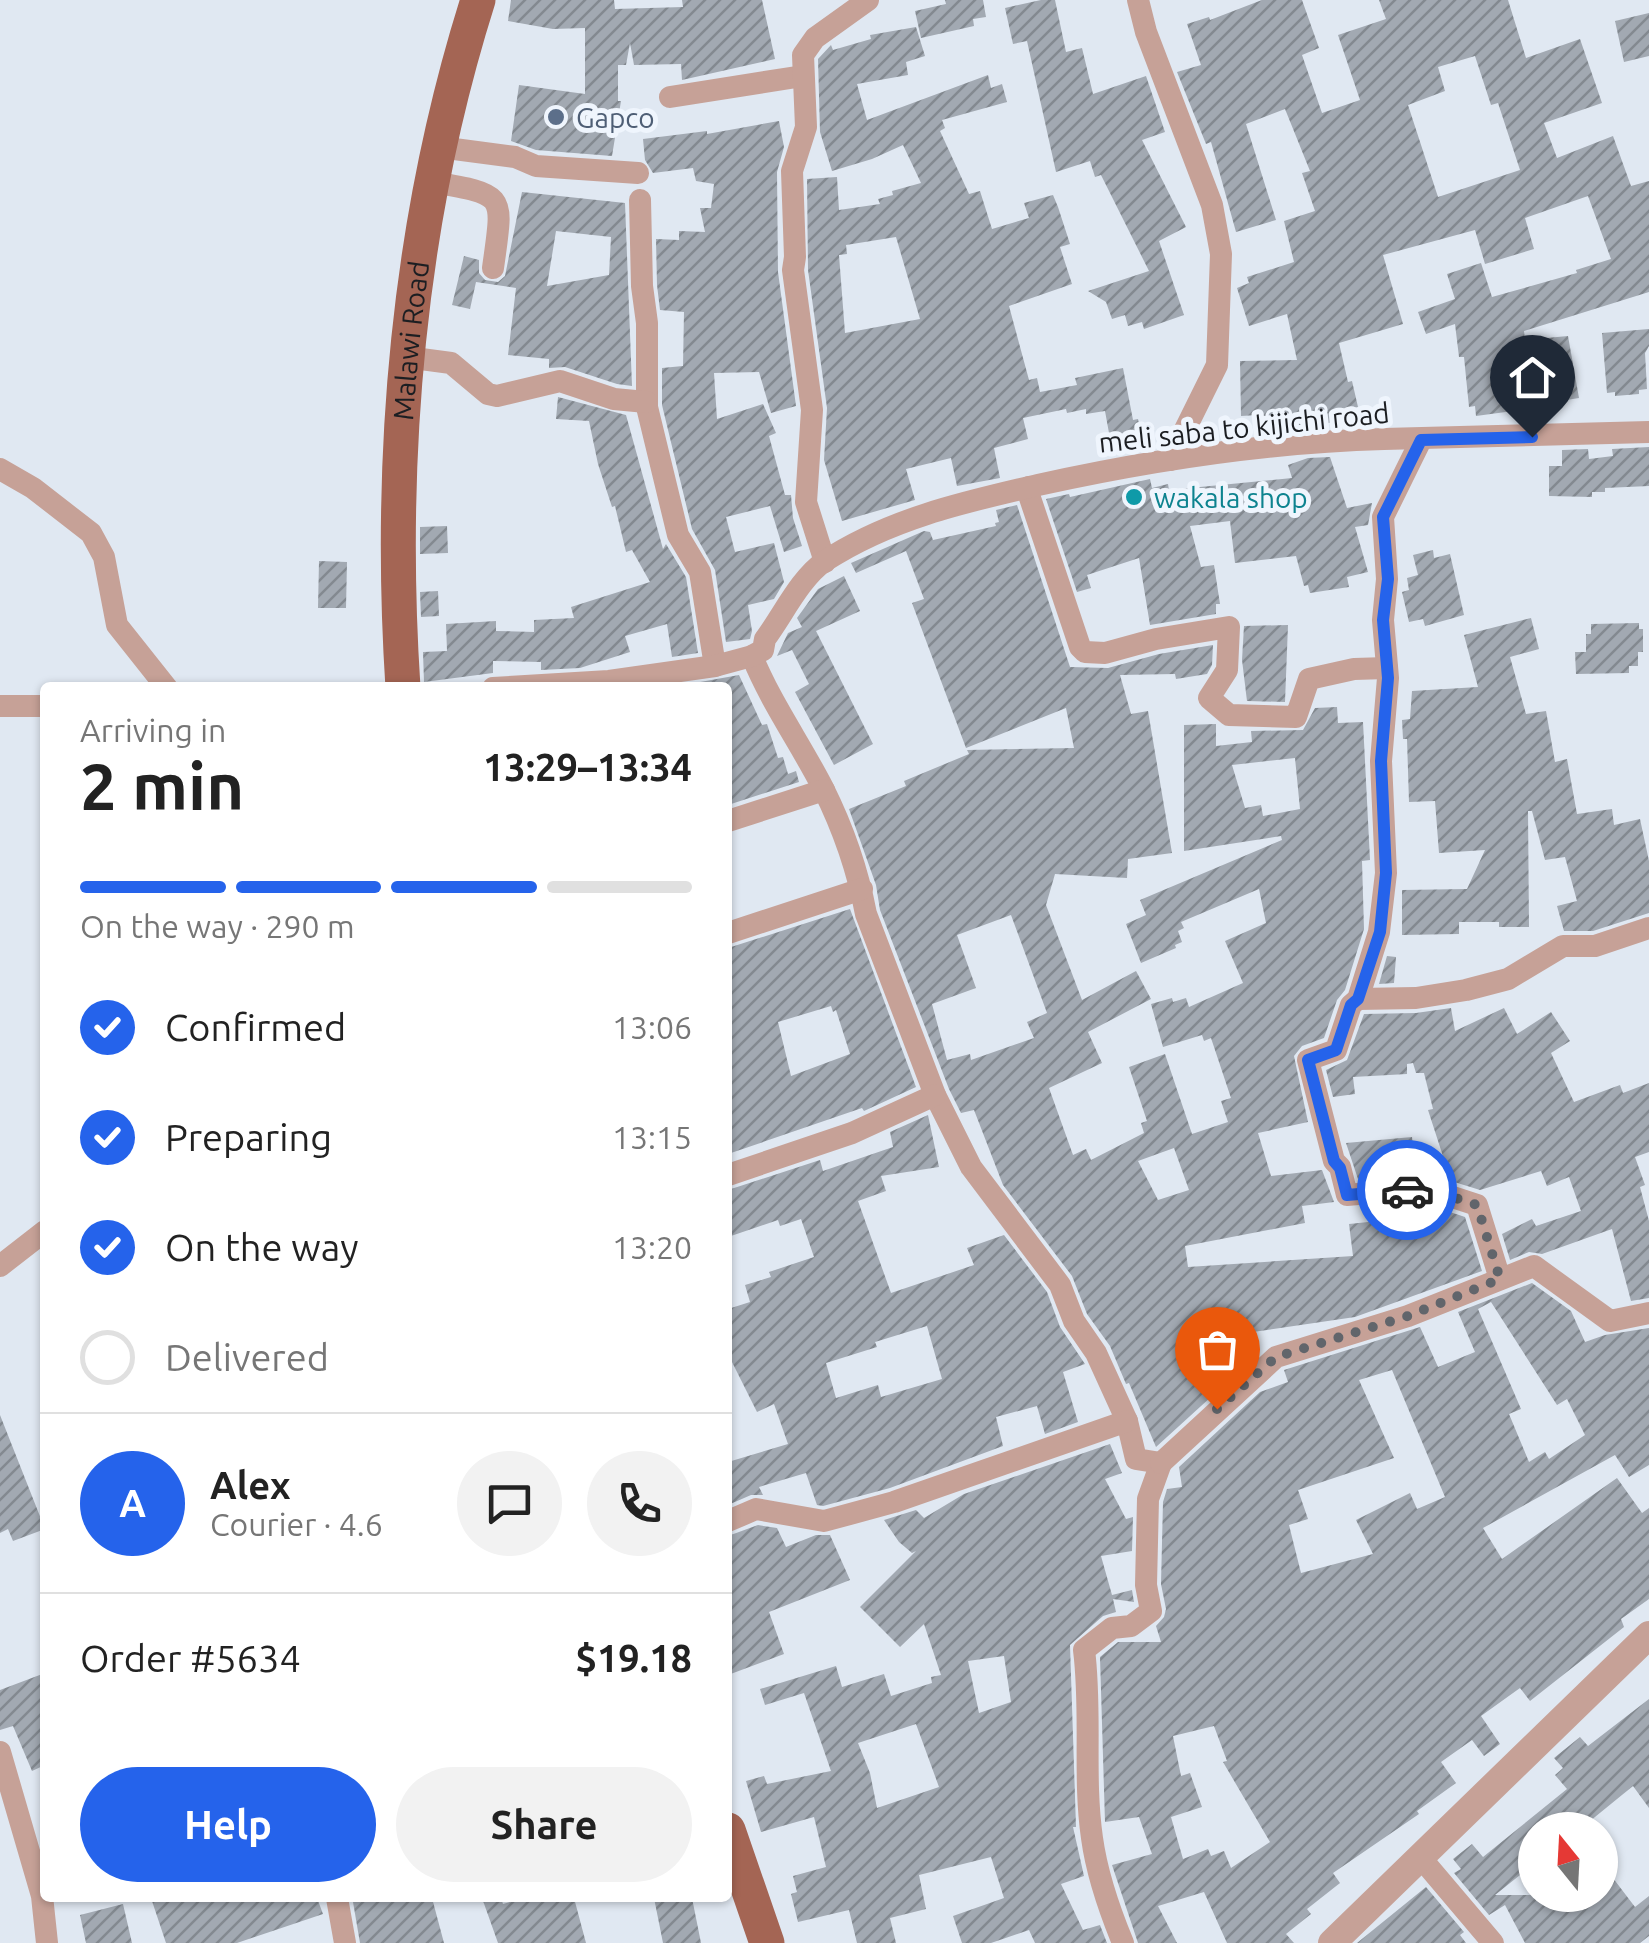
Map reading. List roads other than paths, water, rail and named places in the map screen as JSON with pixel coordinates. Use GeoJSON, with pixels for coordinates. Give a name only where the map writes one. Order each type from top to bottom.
{"type":"FeatureCollection","features":[{"type":"Feature","properties":{"kind":"main road","name":"Malawi Road"},"geometry":{"type":"LineString","coordinates":[[402,682],[398,550],[406,357],[436,164],[478,0]]}},
{"type":"Feature","properties":{"kind":"main road"},"geometry":{"type":"LineString","coordinates":[[732,1842],[767,1943]]}},
{"type":"Feature","properties":{"kind":"street"},"geometry":{"type":"LineString","coordinates":[[825,562],[806,502],[812,410],[793,270],[796,257],[792,170],[806,127],[803,54],[810,42],[868,0]]}},
{"type":"Feature","properties":{"kind":"street"},"geometry":{"type":"LineString","coordinates":[[1138,0],[1146,32],[1212,205],[1221,254],[1217,365],[1170,460]]}},
{"type":"Feature","properties":{"kind":"street"},"geometry":{"type":"LineString","coordinates":[[670,97],[803,76]]}},
{"type":"Feature","properties":{"kind":"street"},"geometry":{"type":"LineString","coordinates":[[436,164],[515,157],[536,166],[638,173]]}},
{"type":"Feature","properties":{"kind":"street"},"geometry":{"type":"LineString","coordinates":[[436,164],[494,197],[500,217],[494,268]]}},
{"type":"Feature","properties":{"kind":"street"},"geometry":{"type":"LineString","coordinates":[[640,200],[647,323],[646,402],[678,534],[700,572],[714,666]]}},
{"type":"Feature","properties":{"kind":"street"},"geometry":{"type":"LineString","coordinates":[[406,357],[451,362],[488,394],[498,396],[560,381],[614,398],[646,402]]}},
{"type":"Feature","properties":{"kind":"street","name":"meli saba to kijichi road"},"geometry":{"type":"LineString","coordinates":[[752,656],[763,650],[766,639],[812,574],[825,562],[946,506],[1170,460],[1351,442],[1649,432]]}},
{"type":"Feature","properties":{"kind":"street"},"geometry":{"type":"LineString","coordinates":[[1421,440],[1383,517],[1388,579],[1383,620],[1387,718],[1381,761],[1386,873],[1380,932],[1336,1050],[1308,1060],[1334,1161],[1340,1168],[1347,1195],[1425,1188],[1477,1205],[1500,1279]]}},
{"type":"Feature","properties":{"kind":"street"},"geometry":{"type":"LineString","coordinates":[[0,469],[33,488],[91,533],[104,557],[117,625],[162,682]]}},
{"type":"Feature","properties":{"kind":"street"},"geometry":{"type":"LineString","coordinates":[[1029,487],[1055,576],[1085,652],[1105,653],[1229,626],[1227,670],[1209,698],[1228,715],[1296,716],[1309,679],[1387,668]]}},
{"type":"Feature","properties":{"kind":"street"},"geometry":{"type":"LineString","coordinates":[[592,682],[714,666],[752,656],[773,706],[824,790],[862,889],[866,914],[936,1095],[971,1166],[1060,1285],[1074,1321],[1096,1354],[1128,1421],[1136,1458],[1161,1463]]}},
{"type":"Feature","properties":{"kind":"street"},"geometry":{"type":"LineString","coordinates":[[0,706],[40,706]]}},
{"type":"Feature","properties":{"kind":"street"},"geometry":{"type":"LineString","coordinates":[[732,820],[824,790]]}},
{"type":"Feature","properties":{"kind":"street"},"geometry":{"type":"LineString","coordinates":[[732,932],[862,889]]}},
{"type":"Feature","properties":{"kind":"street"},"geometry":{"type":"LineString","coordinates":[[1358,999],[1416,998],[1466,990],[1508,979],[1563,946],[1595,946],[1649,928]]}},
{"type":"Feature","properties":{"kind":"street"},"geometry":{"type":"LineString","coordinates":[[732,1174],[852,1134],[936,1095]]}},
{"type":"Feature","properties":{"kind":"street"},"geometry":{"type":"LineString","coordinates":[[0,1266],[40,1235]]}},
{"type":"Feature","properties":{"kind":"street"},"geometry":{"type":"LineString","coordinates":[[1123,1943],[1104,1899],[1092,1839],[1084,1650],[1112,1628],[1131,1626],[1151,1611],[1146,1585],[1148,1499],[1161,1463],[1276,1357],[1408,1316],[1534,1266],[1610,1321],[1649,1313]]}},
{"type":"Feature","properties":{"kind":"street"},"geometry":{"type":"LineString","coordinates":[[732,1519],[756,1508],[824,1521],[894,1502],[1128,1421]]}},
{"type":"Feature","properties":{"kind":"street"},"geometry":{"type":"LineString","coordinates":[[1332,1943],[1649,1635]]}},
{"type":"Feature","properties":{"kind":"street"},"geometry":{"type":"LineString","coordinates":[[0,1752],[40,1889]]}},
{"type":"Feature","properties":{"kind":"street"},"geometry":{"type":"LineString","coordinates":[[1421,1858],[1494,1943]]}},
{"type":"Feature","properties":{"kind":"street"},"geometry":{"type":"LineString","coordinates":[[43,1902],[47,1943]]}},
{"type":"Feature","properties":{"kind":"street"},"geometry":{"type":"LineString","coordinates":[[337,1902],[345,1943]]}},
{"type":"Feature","properties":{"kind":"place","name":"Gapco"},"geometry":{"type":"Point","coordinates":[556,117]}},
{"type":"Feature","properties":{"kind":"place","name":"wakala shop"},"geometry":{"type":"Point","coordinates":[1134,497]}}]}
